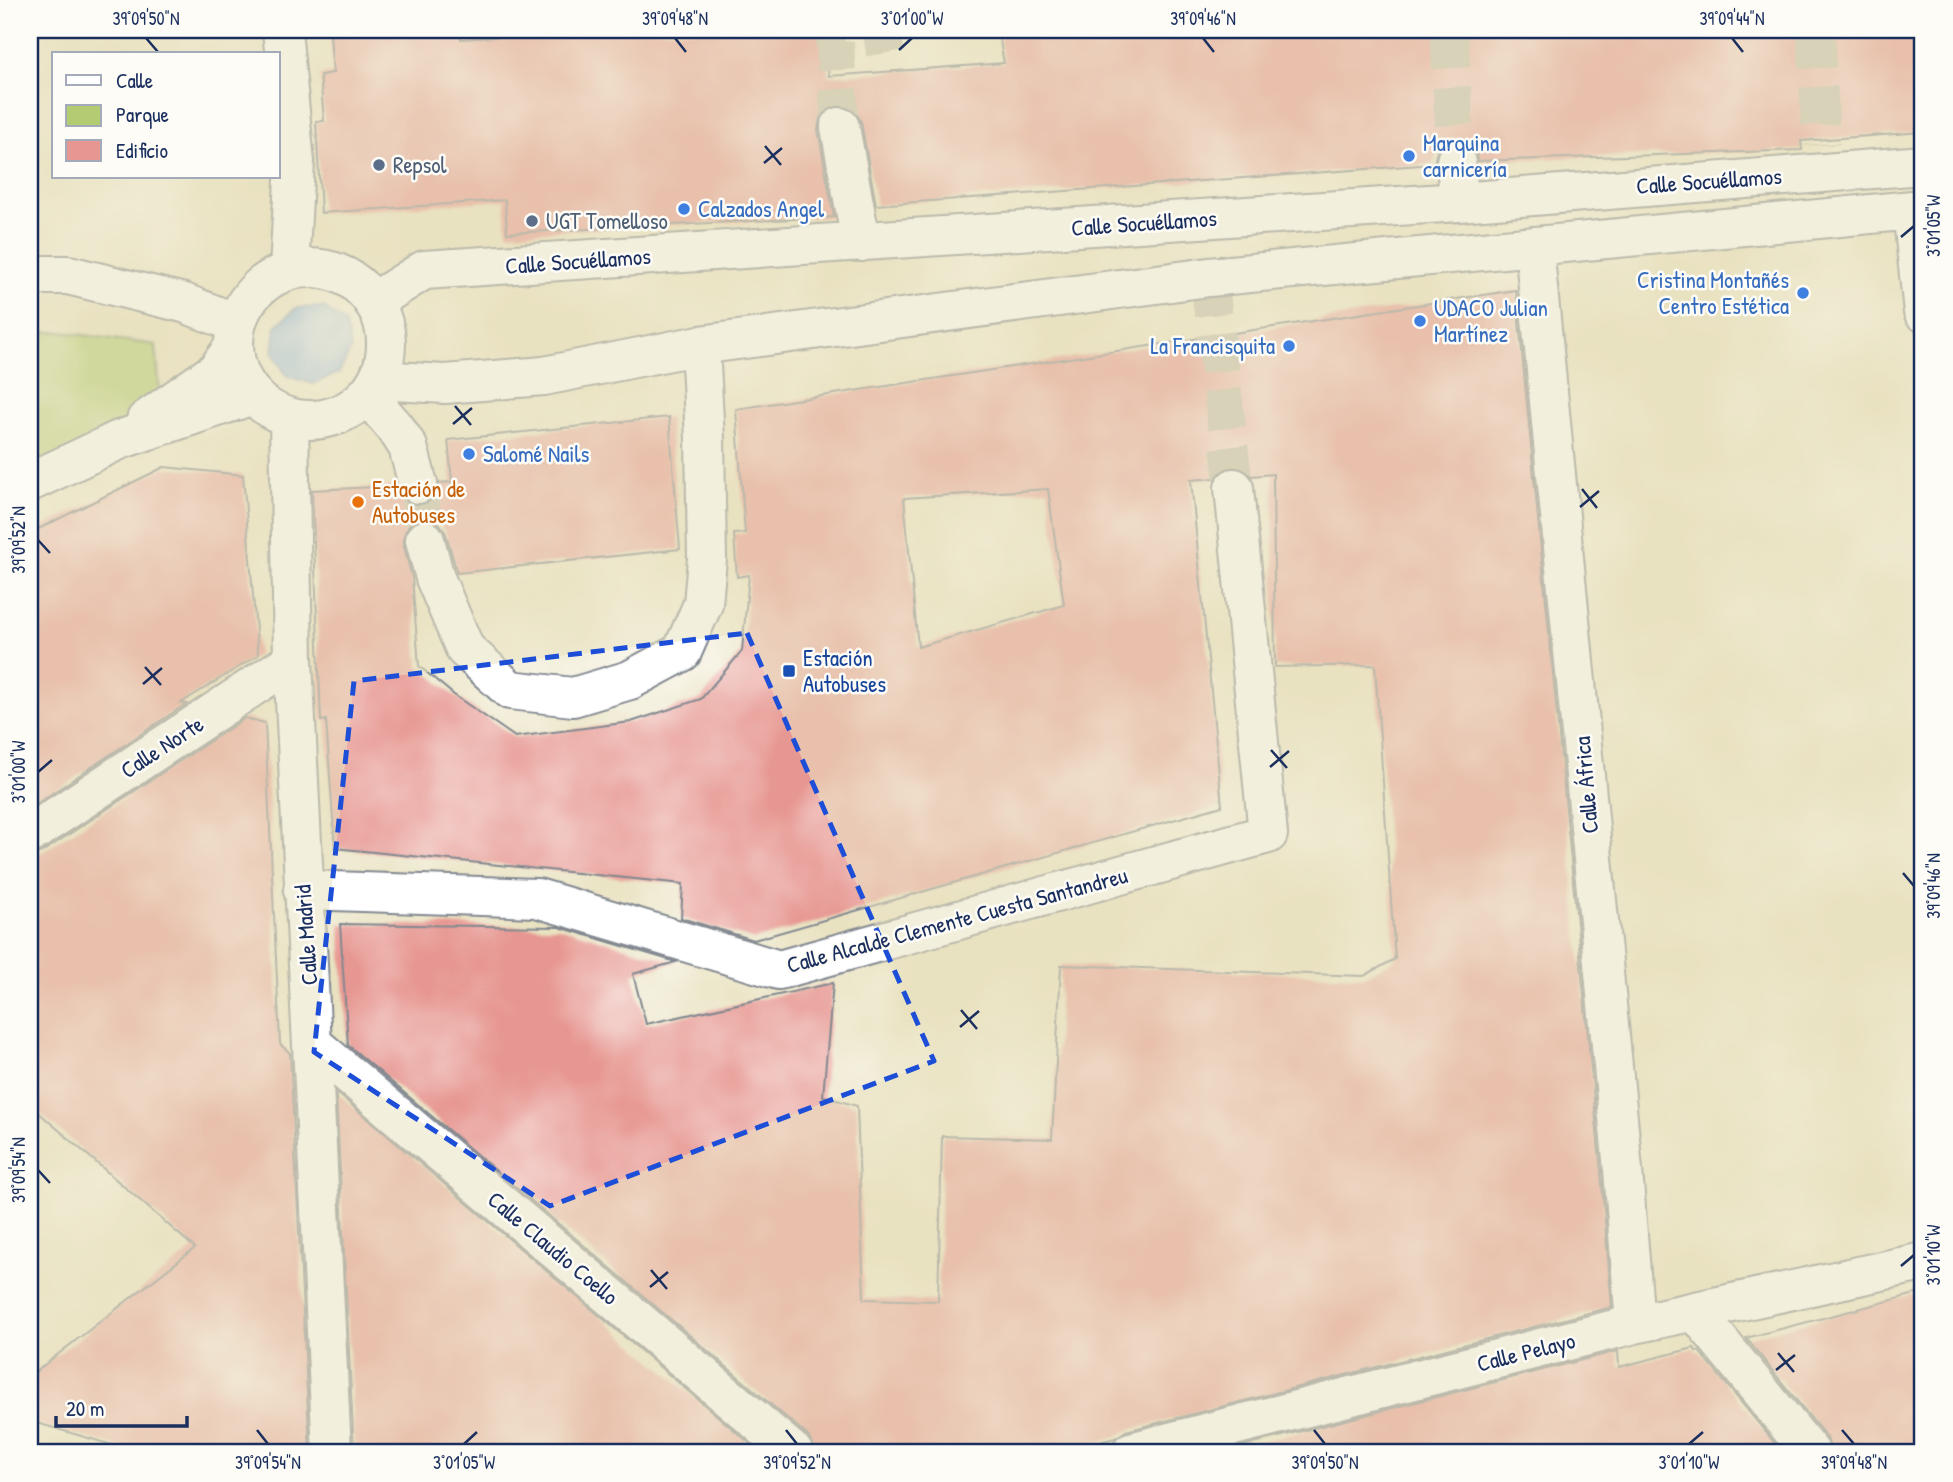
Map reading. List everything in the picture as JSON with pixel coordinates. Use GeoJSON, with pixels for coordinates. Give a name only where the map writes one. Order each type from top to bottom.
{"type":"FeatureCollection","features":[{"type":"Feature","properties":{"kind":"street"},"geometry":{"type":"LineString","coordinates":[[282,30],[295,162],[289,270]]}},
{"type":"Feature","properties":{"kind":"street"},"geometry":{"type":"LineString","coordinates":[[840,127],[861,242]]}},
{"type":"Feature","properties":{"kind":"street","name":"Calle Socuéllamos"},"geometry":{"type":"LineString","coordinates":[[373,302],[424,270],[1458,202],[1821,159],[1923,165]]}},
{"type":"Feature","properties":{"kind":"street"},"geometry":{"type":"LineString","coordinates":[[1456,161],[1458,202]]}},
{"type":"Feature","properties":{"kind":"street"},"geometry":{"type":"LineString","coordinates":[[1918,209],[1923,312]]}},
{"type":"Feature","properties":{"kind":"street","name":"Calle Socuéllamos"},"geometry":{"type":"LineString","coordinates":[[372,387],[544,376],[701,345],[1209,277],[1918,209]]}},
{"type":"Feature","properties":{"kind":"street","name":"Calle África"},"geometry":{"type":"LineString","coordinates":[[1534,246],[1623,1170],[1635,1324]]}},
{"type":"Feature","properties":{"kind":"street"},"geometry":{"type":"LineString","coordinates":[[30,275],[68,275],[184,303],[234,336],[239,373],[253,395],[266,407],[289,418],[318,420],[337,416],[353,407],[372,387],[386,348],[381,316],[357,284],[337,272],[313,268],[289,270],[265,282],[248,299],[234,336],[216,371],[118,440]]}},
{"type":"Feature","properties":{"kind":"street"},"geometry":{"type":"LineString","coordinates":[[425,540],[435,578],[465,649],[510,690],[573,697],[631,680],[681,652],[703,604],[707,559],[701,345]]}},
{"type":"Feature","properties":{"kind":"street"},"geometry":{"type":"LineString","coordinates":[[372,387],[408,447],[418,484]]}},
{"type":"Feature","properties":{"kind":"street"},"geometry":{"type":"LineString","coordinates":[[30,482],[118,440],[253,395]]}},
{"type":"Feature","properties":{"kind":"street","name":"Calle Madrid"},"geometry":{"type":"LineString","coordinates":[[289,418],[293,660],[332,1452]]}},
{"type":"Feature","properties":{"kind":"street","name":"Calle Alcalde Clemente Cuesta Santandreu"},"geometry":{"type":"LineString","coordinates":[[303,890],[537,898],[779,971],[1268,834],[1234,488]]}},
{"type":"Feature","properties":{"kind":"street","name":"Calle Norte"},"geometry":{"type":"LineString","coordinates":[[30,834],[293,660]]}},
{"type":"Feature","properties":{"kind":"street","name":"Calle Claudio Coello"},"geometry":{"type":"LineString","coordinates":[[313,1044],[793,1452]]}},
{"type":"Feature","properties":{"kind":"street","name":"Calle Pelayo"},"geometry":{"type":"LineString","coordinates":[[1131,1452],[1635,1324],[1923,1262]]}},
{"type":"Feature","properties":{"kind":"street"},"geometry":{"type":"LineString","coordinates":[[1695,1311],[1810,1452]]}},
{"type":"Feature","properties":{"kind":"highlighted area"},"geometry":{"type":"Polygon","coordinates":[[[747,633],[934,1061],[550,1206],[314,1052],[354,681],[747,633]]]}},
{"type":"Feature","properties":{"kind":"green space"},"geometry":{"type":"Polygon","coordinates":[[[309,30],[378,30],[310,37],[309,30]]]}},
{"type":"Feature","properties":{"kind":"green space"},"geometry":{"type":"Polygon","coordinates":[[[30,332],[62,332],[156,345],[160,396],[111,441],[30,477],[30,332]]]}},
{"type":"Feature","properties":{"kind":"water"},"geometry":{"type":"Polygon","coordinates":[[[323,307],[345,323],[351,349],[339,373],[313,384],[287,376],[273,353],[276,326],[296,308],[323,307]]]}},
{"type":"Feature","properties":{"kind":"building"},"geometry":{"type":"Polygon","coordinates":[[[378,30],[460,30],[461,39],[614,30],[824,30],[829,76],[1004,63],[998,30],[1923,30],[1923,132],[1801,141],[1802,150],[1478,161],[1474,148],[1465,141],[1454,139],[1443,143],[1437,151],[1434,164],[876,205],[861,122],[856,112],[837,105],[825,111],[818,130],[834,217],[507,233],[505,200],[321,213],[316,122],[324,121],[320,75],[333,73],[330,35],[378,30]]]}},
{"type":"Feature","properties":{"kind":"building"},"geometry":{"type":"Polygon","coordinates":[[[1516,290],[1612,1307],[1126,1431],[1115,1438],[1059,1452],[814,1452],[813,1444],[807,1435],[348,1045],[340,924],[559,927],[676,962],[633,974],[646,1024],[833,983],[823,1096],[857,1106],[864,1299],[938,1301],[942,1136],[1052,1139],[1061,965],[1364,976],[1395,959],[1375,665],[1275,667],[1273,474],[1252,476],[1244,468],[1233,466],[1222,470],[1215,478],[1191,480],[1222,806],[754,940],[681,918],[683,884],[335,848],[326,720],[321,721],[312,490],[396,486],[403,500],[413,505],[423,505],[434,499],[439,483],[452,482],[448,440],[669,417],[680,549],[457,573],[446,534],[440,524],[430,519],[419,519],[409,525],[404,535],[412,578],[419,666],[454,695],[515,737],[631,722],[701,699],[742,651],[749,575],[737,577],[734,534],[745,533],[736,409],[1516,290]],[[1048,489],[904,498],[918,647],[1064,605],[1048,489]]]}},
{"type":"Feature","properties":{"kind":"building"},"geometry":{"type":"Polygon","coordinates":[[[164,467],[243,475],[258,655],[181,703],[186,704],[30,808],[30,533],[164,467]]]}},
{"type":"Feature","properties":{"kind":"building"},"geometry":{"type":"Polygon","coordinates":[[[245,718],[265,723],[280,1044],[290,1053],[310,1452],[136,1452],[30,1421],[30,1376],[195,1248],[30,1105],[30,856],[42,852],[245,718]]]}},
{"type":"Feature","properties":{"kind":"building"},"geometry":{"type":"Polygon","coordinates":[[[336,1092],[760,1452],[354,1452],[336,1092]]]}},
{"type":"Feature","properties":{"kind":"building"},"geometry":{"type":"Polygon","coordinates":[[[1923,1292],[1923,1452],[1831,1452],[1827,1438],[1746,1338],[1923,1292]]]}},
{"type":"Feature","properties":{"kind":"building"},"geometry":{"type":"Polygon","coordinates":[[[1694,1348],[1782,1452],[1219,1452],[1618,1351],[1619,1367],[1694,1348]]]}},
{"type":"Feature","properties":{"kind":"tunnel"},"geometry":{"type":"LineString","coordinates":[[840,127],[835,42],[910,30]]}},
{"type":"Feature","properties":{"kind":"tunnel"},"geometry":{"type":"LineString","coordinates":[[1449,30],[1456,161]]}},
{"type":"Feature","properties":{"kind":"tunnel"},"geometry":{"type":"LineString","coordinates":[[1816,30],[1821,145]]}},
{"type":"Feature","properties":{"kind":"tunnel"},"geometry":{"type":"LineString","coordinates":[[1209,277],[1234,488]]}},
{"type":"Feature","properties":{"kind":"tunnel"},"geometry":{"type":"LineString","coordinates":[[418,484],[425,540]]}},
{"type":"Feature","properties":{"kind":"place","name":"Marquina carnicería"},"geometry":{"type":"Point","coordinates":[1409,156]}},
{"type":"Feature","properties":{"kind":"place","name":"Repsol"},"geometry":{"type":"Point","coordinates":[379,165]}},
{"type":"Feature","properties":{"kind":"place","name":"Calzados Angel"},"geometry":{"type":"Point","coordinates":[684,209]}},
{"type":"Feature","properties":{"kind":"place","name":"UGT Tomelloso"},"geometry":{"type":"Point","coordinates":[532,221]}},
{"type":"Feature","properties":{"kind":"place","name":"Cristina Montañés Centro Estética"},"geometry":{"type":"Point","coordinates":[1803,293]}},
{"type":"Feature","properties":{"kind":"place","name":"UDACO Julian Martínez"},"geometry":{"type":"Point","coordinates":[1420,321]}},
{"type":"Feature","properties":{"kind":"place","name":"La Francisquita"},"geometry":{"type":"Point","coordinates":[1289,346]}},
{"type":"Feature","properties":{"kind":"place","name":"Salomé Nails"},"geometry":{"type":"Point","coordinates":[469,454]}},
{"type":"Feature","properties":{"kind":"place","name":"Estación de Autobuses"},"geometry":{"type":"Point","coordinates":[358,502]}},
{"type":"Feature","properties":{"kind":"place","name":"Estación Autobuses"},"geometry":{"type":"Point","coordinates":[789,671]}}]}
